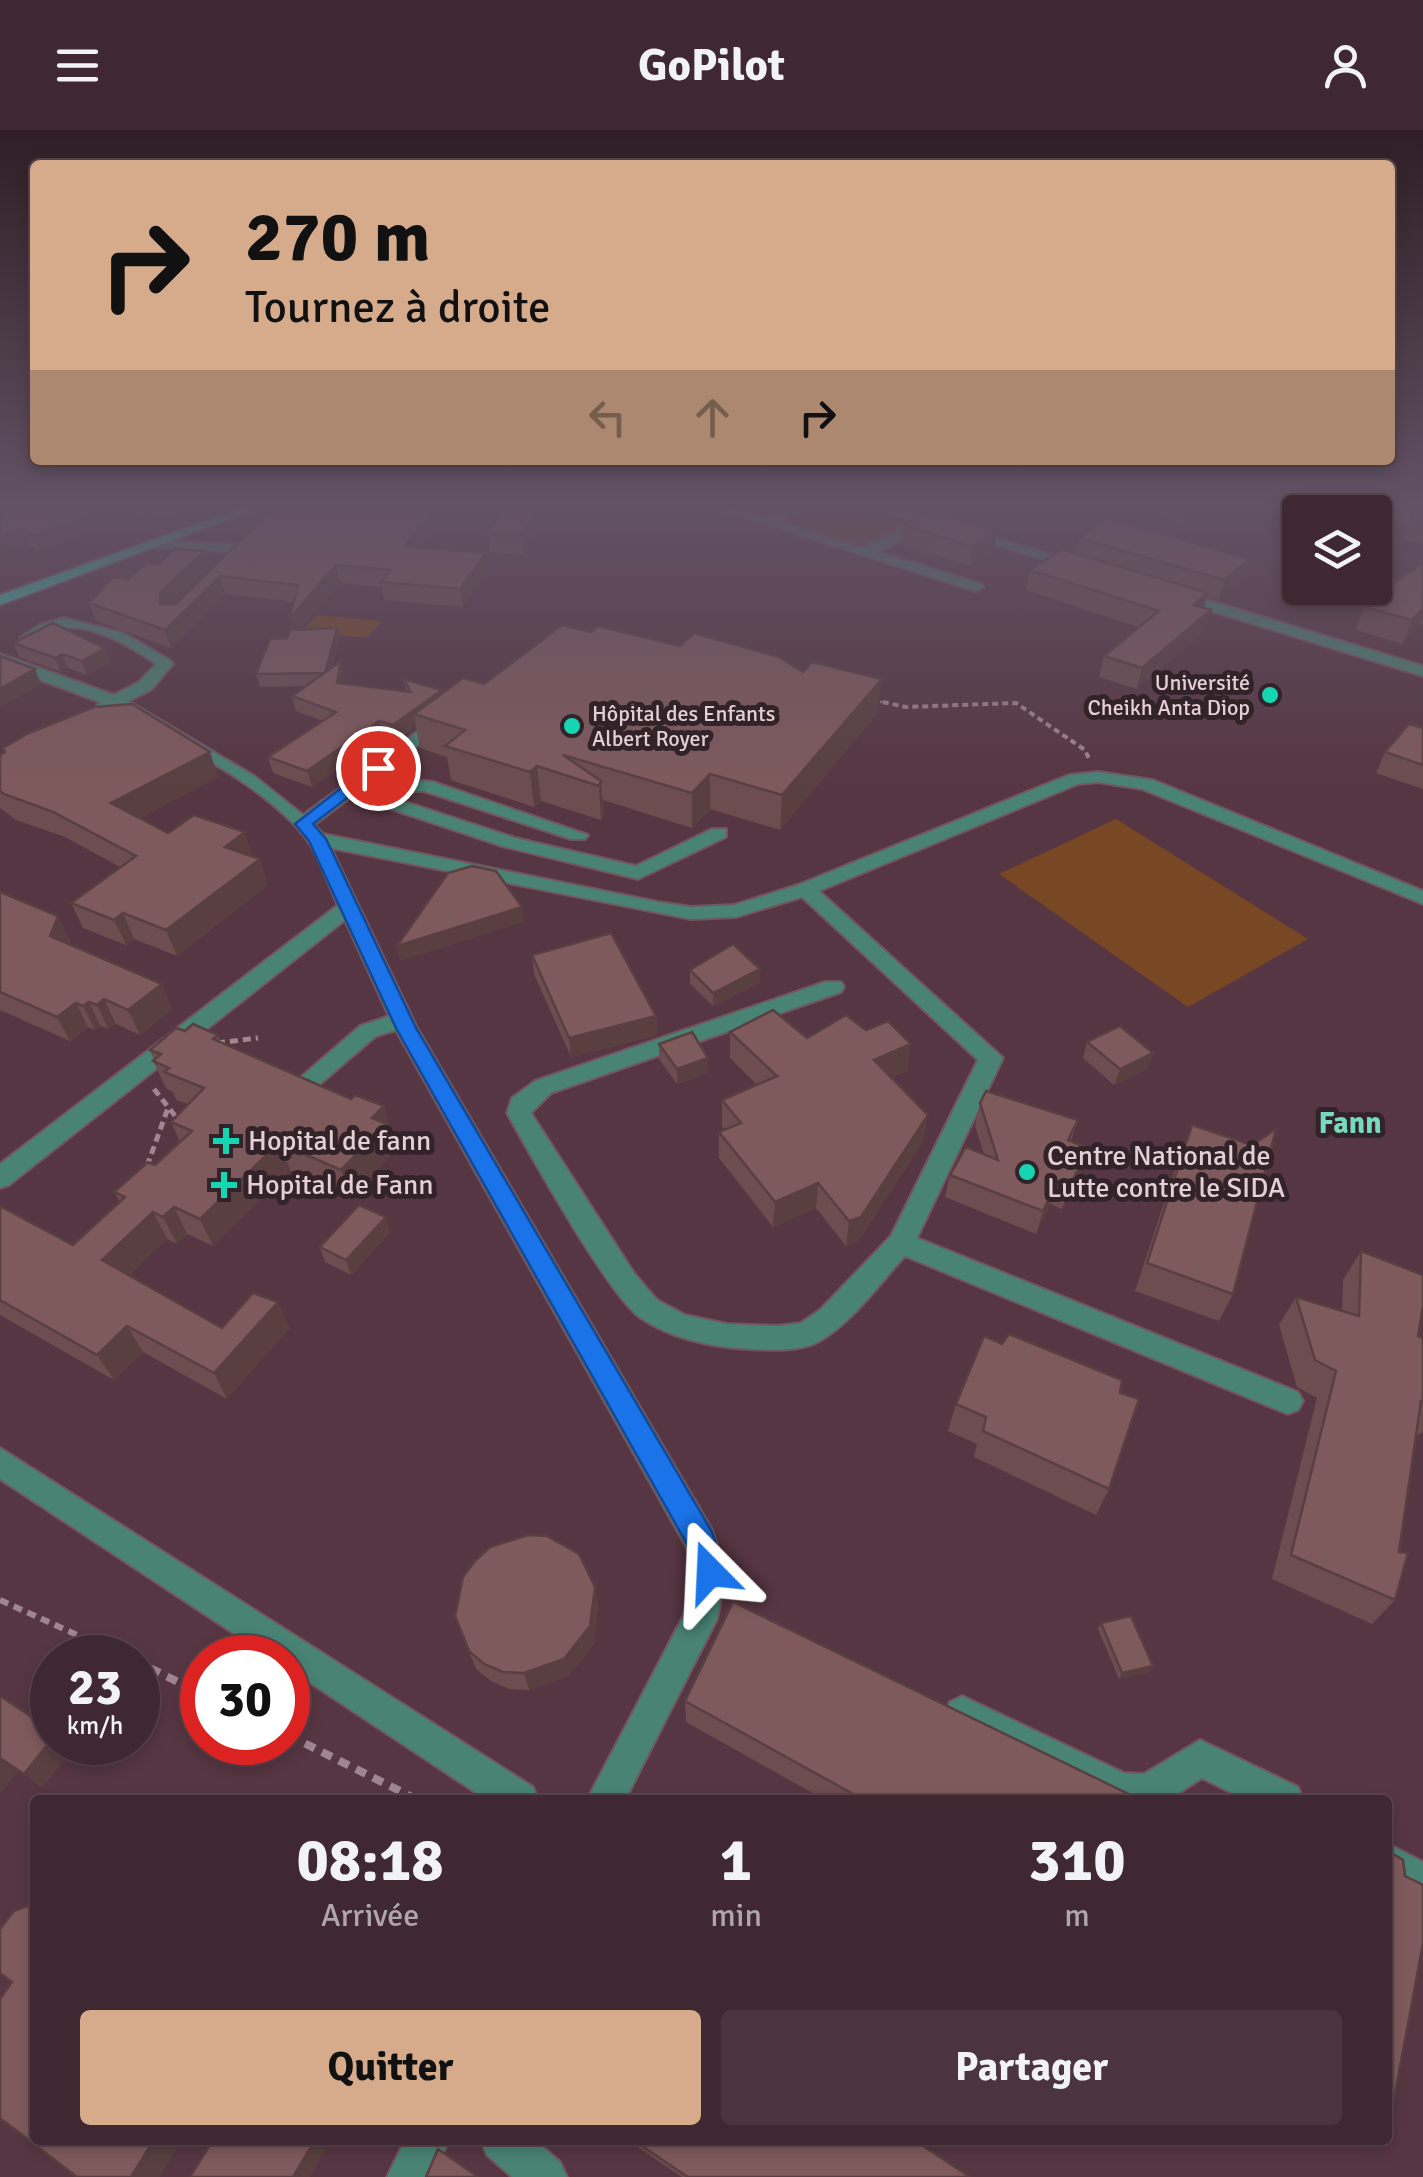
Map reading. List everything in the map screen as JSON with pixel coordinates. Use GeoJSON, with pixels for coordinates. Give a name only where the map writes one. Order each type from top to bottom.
{"type":"FeatureCollection","features":[{"type":"Feature","properties":{"kind":"street"},"geometry":{"type":"LineString","coordinates":[[1188,599],[1423,671]]}},
{"type":"Feature","properties":{"kind":"street"},"geometry":{"type":"LineString","coordinates":[[0,659],[48,626],[69,623],[152,650],[165,664],[145,686],[82,719]]}},
{"type":"Feature","properties":{"kind":"street"},"geometry":{"type":"LineString","coordinates":[[0,659],[115,700],[236,771],[310,831],[402,1020],[701,1542],[710,1572],[700,1619],[608,1795]]}},
{"type":"Feature","properties":{"kind":"street"},"geometry":{"type":"LineString","coordinates":[[310,831],[349,789],[459,706]]}},
{"type":"Feature","properties":{"kind":"street"},"geometry":{"type":"LineString","coordinates":[[310,831],[691,914],[736,911],[805,889],[1075,780],[1098,777],[1146,784],[1423,898]]}},
{"type":"Feature","properties":{"kind":"street"},"geometry":{"type":"LineString","coordinates":[[383,802],[408,784],[426,786],[578,835]]}},
{"type":"Feature","properties":{"kind":"street"},"geometry":{"type":"LineString","coordinates":[[349,789],[509,842],[638,873],[719,833]]}},
{"type":"Feature","properties":{"kind":"street"},"geometry":{"type":"LineString","coordinates":[[805,889],[991,1058],[901,1243],[851,1298],[806,1334],[778,1338],[727,1336],[679,1325],[648,1308],[624,1281],[519,1113],[522,1104],[543,1087],[833,987]]}},
{"type":"Feature","properties":{"kind":"street"},"geometry":{"type":"LineString","coordinates":[[0,1178],[348,908]]}},
{"type":"Feature","properties":{"kind":"street"},"geometry":{"type":"LineString","coordinates":[[312,1078],[368,1031],[402,1020]]}},
{"type":"Feature","properties":{"kind":"street"},"geometry":{"type":"LineString","coordinates":[[901,1243],[1288,1402]]}},
{"type":"Feature","properties":{"kind":"street"},"geometry":{"type":"LineString","coordinates":[[0,1462],[512,1795]]}},
{"type":"Feature","properties":{"kind":"street"},"geometry":{"type":"LineString","coordinates":[[708,1592],[744,1609]]}},
{"type":"Feature","properties":{"kind":"street"},"geometry":{"type":"LineString","coordinates":[[924,1696],[1122,1790],[1148,1792],[1200,1758],[1275,1795]]}},
{"type":"Feature","properties":{"kind":"street"},"geometry":{"type":"LineString","coordinates":[[1392,1865],[1423,1883]]}},
{"type":"Feature","properties":{"kind":"street"},"geometry":{"type":"LineString","coordinates":[[409,2177],[425,2145]]}},
{"type":"Feature","properties":{"kind":"street"},"geometry":{"type":"LineString","coordinates":[[508,2145],[545,2177]]}},
{"type":"Feature","properties":{"kind":"path"},"geometry":{"type":"LineString","coordinates":[[868,698],[906,707],[1016,704],[1085,750],[1098,777]]}},
{"type":"Feature","properties":{"kind":"path"},"geometry":{"type":"LineString","coordinates":[[208,1044],[258,1038]]}},
{"type":"Feature","properties":{"kind":"path"},"geometry":{"type":"LineString","coordinates":[[150,1084],[176,1117]]}},
{"type":"Feature","properties":{"kind":"path"},"geometry":{"type":"LineString","coordinates":[[144,1175],[168,1108]]}},
{"type":"Feature","properties":{"kind":"path"},"geometry":{"type":"LineString","coordinates":[[0,1600],[77,1635]]}},
{"type":"Feature","properties":{"kind":"path"},"geometry":{"type":"LineString","coordinates":[[310,1746],[408,1795]]}},
{"type":"Feature","properties":{"kind":"shaded area"},"geometry":{"type":"Polygon","coordinates":[[[317,615],[382,621],[367,638],[301,632],[317,615]]]}},
{"type":"Feature","properties":{"kind":"shaded area"},"geometry":{"type":"Polygon","coordinates":[[[1116,819],[1308,939],[1188,1007],[999,874],[1116,819]]]}},
{"type":"Feature","properties":{"kind":"building"},"geometry":{"type":"Polygon","coordinates":[[[93,599],[160,599],[160,604],[176,604],[182,599],[197,599],[165,630],[89,603],[93,599]]]}},
{"type":"Feature","properties":{"kind":"building"},"geometry":{"type":"Polygon","coordinates":[[[295,599],[307,599],[290,618],[295,599]]]}},
{"type":"Feature","properties":{"kind":"building"},"geometry":{"type":"Polygon","coordinates":[[[1120,599],[1202,599],[1194,605],[1211,610],[1142,668],[1104,656],[1159,611],[1120,599]]]}},
{"type":"Feature","properties":{"kind":"building"},"geometry":{"type":"Polygon","coordinates":[[[1392,599],[1423,599],[1423,609],[1412,620],[1364,607],[1392,605],[1392,599]]]}},
{"type":"Feature","properties":{"kind":"building"},"geometry":{"type":"Polygon","coordinates":[[[53,623],[105,648],[82,661],[62,654],[55,658],[13,643],[53,623]]]}},
{"type":"Feature","properties":{"kind":"building"},"geometry":{"type":"Polygon","coordinates":[[[562,625],[591,632],[598,626],[680,646],[694,633],[779,657],[803,672],[812,662],[882,679],[782,795],[710,774],[692,793],[563,755],[601,781],[599,786],[537,766],[530,772],[445,746],[465,730],[414,714],[463,678],[484,684],[562,625]]]}},
{"type":"Feature","properties":{"kind":"building"},"geometry":{"type":"Polygon","coordinates":[[[337,628],[325,673],[256,674],[270,639],[287,638],[290,630],[337,628]]]}},
{"type":"Feature","properties":{"kind":"building"},"geometry":{"type":"Polygon","coordinates":[[[0,656],[35,669],[0,689],[0,656]]]}},
{"type":"Feature","properties":{"kind":"building"},"geometry":{"type":"Polygon","coordinates":[[[341,661],[337,683],[411,692],[403,679],[442,690],[393,725],[379,721],[307,771],[268,757],[336,712],[292,696],[341,661]]]}},
{"type":"Feature","properties":{"kind":"building"},"geometry":{"type":"Polygon","coordinates":[[[132,704],[210,752],[111,803],[168,833],[194,815],[245,832],[225,847],[260,859],[166,930],[123,913],[114,920],[71,903],[136,856],[53,812],[0,791],[3,748],[94,707],[132,704]]]}},
{"type":"Feature","properties":{"kind":"building"},"geometry":{"type":"Polygon","coordinates":[[[1409,724],[1423,728],[1423,765],[1385,752],[1409,724]]]}},
{"type":"Feature","properties":{"kind":"building"},"geometry":{"type":"Polygon","coordinates":[[[472,866],[496,871],[522,907],[397,946],[448,873],[472,866]]]}},
{"type":"Feature","properties":{"kind":"building"},"geometry":{"type":"Polygon","coordinates":[[[0,892],[58,916],[50,936],[162,984],[128,1010],[104,999],[97,1005],[76,1003],[57,1017],[0,992],[0,892]]]}},
{"type":"Feature","properties":{"kind":"building"},"geometry":{"type":"Polygon","coordinates":[[[611,933],[656,1016],[569,1038],[532,955],[611,933]]]}},
{"type":"Feature","properties":{"kind":"building"},"geometry":{"type":"Polygon","coordinates":[[[733,944],[760,969],[713,993],[690,970],[733,944]]]}},
{"type":"Feature","properties":{"kind":"building"},"geometry":{"type":"Polygon","coordinates":[[[773,1010],[807,1038],[846,1015],[866,1030],[888,1021],[911,1044],[874,1060],[928,1115],[861,1217],[849,1221],[818,1183],[775,1202],[719,1132],[741,1123],[722,1100],[777,1076],[730,1032],[773,1010]]]}},
{"type":"Feature","properties":{"kind":"building"},"geometry":{"type":"Polygon","coordinates":[[[193,1024],[218,1035],[213,1039],[351,1099],[355,1095],[384,1106],[372,1118],[387,1124],[341,1170],[279,1143],[200,1219],[174,1207],[163,1217],[153,1212],[102,1260],[222,1328],[253,1293],[278,1302],[214,1373],[127,1326],[97,1355],[0,1300],[0,1206],[73,1245],[125,1197],[114,1192],[148,1162],[155,1165],[192,1131],[171,1122],[204,1088],[164,1072],[169,1068],[153,1061],[161,1054],[150,1050],[176,1028],[185,1031],[193,1024]]]}},
{"type":"Feature","properties":{"kind":"building"},"geometry":{"type":"Polygon","coordinates":[[[1120,1026],[1153,1053],[1120,1069],[1087,1042],[1120,1026]]]}},
{"type":"Feature","properties":{"kind":"building"},"geometry":{"type":"Polygon","coordinates":[[[692,1032],[708,1058],[677,1069],[659,1044],[692,1032]]]}},
{"type":"Feature","properties":{"kind":"building","name":"Centre National de Lutte contre le SIDA"},"geometry":{"type":"Polygon","coordinates":[[[986,1091],[1078,1120],[1068,1140],[1088,1148],[1070,1186],[1057,1181],[1043,1211],[950,1175],[966,1147],[998,1160],[980,1103],[986,1091]]]}},
{"type":"Feature","properties":{"kind":"building"},"geometry":{"type":"Polygon","coordinates":[[[1192,1125],[1252,1145],[1276,1129],[1233,1294],[1147,1263],[1192,1125]]]}},
{"type":"Feature","properties":{"kind":"building"},"geometry":{"type":"Polygon","coordinates":[[[359,1205],[386,1217],[346,1260],[320,1247],[359,1205]]]}},
{"type":"Feature","properties":{"kind":"building"},"geometry":{"type":"Polygon","coordinates":[[[1361,1251],[1423,1275],[1418,1336],[1423,1338],[1423,1401],[1399,1552],[1408,1553],[1395,1600],[1291,1555],[1336,1371],[1315,1360],[1296,1297],[1359,1316],[1361,1251]]]}},
{"type":"Feature","properties":{"kind":"building"},"geometry":{"type":"Polygon","coordinates":[[[1009,1334],[1122,1380],[1120,1393],[1139,1399],[1109,1489],[983,1431],[986,1417],[956,1404],[984,1336],[1002,1344],[1009,1334]]]}},
{"type":"Feature","properties":{"kind":"building"},"geometry":{"type":"Polygon","coordinates":[[[528,1535],[547,1536],[579,1554],[595,1587],[590,1626],[564,1659],[524,1673],[503,1672],[484,1664],[469,1651],[455,1616],[463,1577],[475,1561],[490,1547],[528,1535]]]}},
{"type":"Feature","properties":{"kind":"building"},"geometry":{"type":"Polygon","coordinates":[[[733,1602],[1131,1795],[855,1795],[685,1701],[733,1602]]]}},
{"type":"Feature","properties":{"kind":"building"},"geometry":{"type":"Polygon","coordinates":[[[1131,1616],[1153,1666],[1122,1673],[1101,1623],[1131,1616]]]}},
{"type":"Feature","properties":{"kind":"building"},"geometry":{"type":"Polygon","coordinates":[[[0,1696],[30,1716],[31,1765],[24,1774],[0,1758],[0,1696]]]}},
{"type":"Feature","properties":{"kind":"building"},"geometry":{"type":"Polygon","coordinates":[[[1392,1853],[1403,1860],[1405,1876],[1423,1885],[1423,1943],[1392,2110],[1392,1853]]]}},
{"type":"Feature","properties":{"kind":"building"},"geometry":{"type":"Polygon","coordinates":[[[30,1905],[30,2141],[0,2118],[0,1999],[12,1982],[0,1973],[0,1929],[14,1911],[30,1905]]]}},
{"type":"Feature","properties":{"kind":"building"},"geometry":{"type":"Polygon","coordinates":[[[35,2145],[151,2145],[131,2177],[77,2177],[35,2145]]]}},
{"type":"Feature","properties":{"kind":"building"},"geometry":{"type":"Polygon","coordinates":[[[210,2145],[312,2145],[293,2177],[190,2177],[210,2145]]]}},
{"type":"Feature","properties":{"kind":"building"},"geometry":{"type":"Polygon","coordinates":[[[640,2145],[922,2145],[970,2177],[688,2177],[640,2145]]]}},
{"type":"Feature","properties":{"kind":"building"},"geometry":{"type":"Polygon","coordinates":[[[438,2149],[478,2177],[426,2177],[438,2149]]]}},
{"type":"Feature","properties":{"kind":"place","name":"Université Cheikh Anta Diop"},"geometry":{"type":"Point","coordinates":[1270,695]}},
{"type":"Feature","properties":{"kind":"place","name":"Hôpital des Enfants Albert Royer"},"geometry":{"type":"Point","coordinates":[572,726]}},
{"type":"Feature","properties":{"kind":"place","name":"Hopital de fann"},"geometry":{"type":"Point","coordinates":[226,1141]}},
{"type":"Feature","properties":{"kind":"place","name":"Centre National de Lutte contre le SIDA"},"geometry":{"type":"Point","coordinates":[1027,1172]}},
{"type":"Feature","properties":{"kind":"place","name":"Hopital de Fann"},"geometry":{"type":"Point","coordinates":[224,1185]}},
{"type":"Feature","properties":{"kind":"district","name":"Fann"},"geometry":{"type":"Point","coordinates":[1350,1123]}},
{"type":"Feature","properties":{"kind":"route"},"geometry":{"type":"LineString","coordinates":[[378,768],[304,824],[317,839],[406,1028],[701,1542],[710,1572]]}}]}
